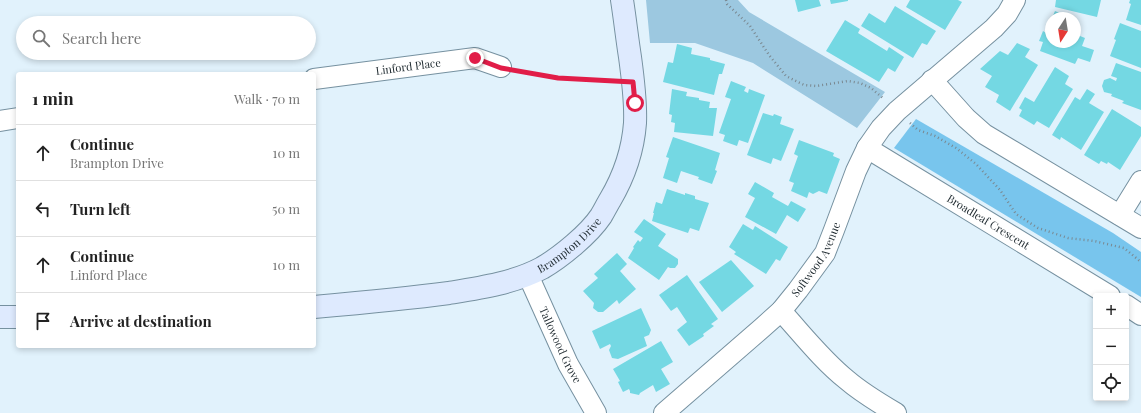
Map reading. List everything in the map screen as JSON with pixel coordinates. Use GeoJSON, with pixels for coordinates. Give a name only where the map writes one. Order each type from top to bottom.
{"type":"FeatureCollection","features":[{"type":"Feature","properties":{"kind":"street","name":"Brampton Drive"},"geometry":{"type":"LineString","coordinates":[[316,307],[413,298],[501,283],[528,275],[542,268],[557,258],[582,236],[600,217],[616,190],[624,170],[633,138],[635,123],[633,82],[622,0]]}},
{"type":"Feature","properties":{"kind":"street","name":"Softwood Avenue"},"geometry":{"type":"LineString","coordinates":[[664,413],[781,311],[825,253],[856,171],[867,148],[881,128],[897,111],[932,80],[994,28],[1007,14],[1015,0]]}},
{"type":"Feature","properties":{"kind":"street","name":"Linford Place"},"geometry":{"type":"LineString","coordinates":[[316,79],[475,58],[501,68]]}},
{"type":"Feature","properties":{"kind":"street"},"geometry":{"type":"LineString","coordinates":[[932,80],[966,118],[984,134],[1141,228]]}},
{"type":"Feature","properties":{"kind":"street"},"geometry":{"type":"LineString","coordinates":[[0,121],[16,118]]}},
{"type":"Feature","properties":{"kind":"street","name":"Broadleaf Crescent"},"geometry":{"type":"LineString","coordinates":[[867,148],[1105,293]]}},
{"type":"Feature","properties":{"kind":"street"},"geometry":{"type":"LineString","coordinates":[[1120,215],[1141,181]]}},
{"type":"Feature","properties":{"kind":"street","name":"Tallowood Grove"},"geometry":{"type":"LineString","coordinates":[[528,275],[568,364],[596,413]]}},
{"type":"Feature","properties":{"kind":"street"},"geometry":{"type":"LineString","coordinates":[[1129,307],[1141,314]]}},
{"type":"Feature","properties":{"kind":"street"},"geometry":{"type":"LineString","coordinates":[[781,311],[828,363],[847,380],[896,413]]}},
{"type":"Feature","properties":{"kind":"street"},"geometry":{"type":"LineString","coordinates":[[0,317],[16,317]]}},
{"type":"Feature","properties":{"kind":"path"},"geometry":{"type":"LineString","coordinates":[[726,0],[727,4],[750,26],[769,55],[786,76],[804,85],[816,86],[848,81],[860,83],[871,88],[886,101]]}},
{"type":"Feature","properties":{"kind":"path"},"geometry":{"type":"LineString","coordinates":[[501,68],[558,78],[633,82]]}},
{"type":"Feature","properties":{"kind":"path"},"geometry":{"type":"LineString","coordinates":[[907,121],[918,130],[935,136],[956,148],[976,164],[1000,190],[1016,214],[1038,228],[1068,238],[1094,241],[1124,248],[1141,262]]}},
{"type":"Feature","properties":{"kind":"shaded area"},"geometry":{"type":"Polygon","coordinates":[[[646,0],[738,0],[749,12],[885,92],[857,128],[753,63],[695,43],[650,43],[646,0]]]}},
{"type":"Feature","properties":{"kind":"shaded area"},"geometry":{"type":"Polygon","coordinates":[[[916,119],[1113,233],[1141,252],[1141,297],[894,148],[916,119]]]}},
{"type":"Feature","properties":{"kind":"building"},"geometry":{"type":"Polygon","coordinates":[[[795,0],[819,0],[821,6],[798,12],[795,0]]]}},
{"type":"Feature","properties":{"kind":"building"},"geometry":{"type":"Polygon","coordinates":[[[830,0],[848,0],[848,1],[831,4],[830,0]]]}},
{"type":"Feature","properties":{"kind":"building"},"geometry":{"type":"Polygon","coordinates":[[[910,0],[958,0],[962,2],[945,30],[906,7],[910,0]]]}},
{"type":"Feature","properties":{"kind":"building"},"geometry":{"type":"Polygon","coordinates":[[[1056,0],[1101,0],[1097,17],[1055,7],[1056,0]]]}},
{"type":"Feature","properties":{"kind":"building"},"geometry":{"type":"Polygon","coordinates":[[[1130,0],[1141,0],[1141,25],[1126,20],[1131,4],[1129,3],[1130,0]]]}},
{"type":"Feature","properties":{"kind":"building"},"geometry":{"type":"Polygon","coordinates":[[[895,6],[936,31],[927,45],[922,43],[913,58],[861,26],[869,13],[885,23],[895,6]]]}},
{"type":"Feature","properties":{"kind":"building"},"geometry":{"type":"Polygon","coordinates":[[[845,20],[860,29],[858,33],[887,51],[889,47],[904,57],[895,72],[888,68],[879,82],[826,51],[845,20]]]}},
{"type":"Feature","properties":{"kind":"building"},"geometry":{"type":"Polygon","coordinates":[[[1120,23],[1141,31],[1141,68],[1110,56],[1120,23]]]}},
{"type":"Feature","properties":{"kind":"building"},"geometry":{"type":"Polygon","coordinates":[[[1043,31],[1045,32],[1045,48],[1081,48],[1081,36],[1085,38],[1082,46],[1094,50],[1090,62],[1078,58],[1075,64],[1040,51],[1043,42],[1039,41],[1043,31]]]}},
{"type":"Feature","properties":{"kind":"building"},"geometry":{"type":"Polygon","coordinates":[[[1017,43],[1030,49],[1025,57],[1038,65],[1010,111],[996,102],[999,95],[985,87],[992,76],[980,69],[1000,51],[1008,55],[1017,43]]]}},
{"type":"Feature","properties":{"kind":"building"},"geometry":{"type":"Polygon","coordinates":[[[677,44],[692,48],[691,54],[710,58],[710,60],[725,64],[722,74],[719,74],[714,95],[663,82],[668,62],[673,63],[677,44]]]}},
{"type":"Feature","properties":{"kind":"building"},"geometry":{"type":"Polygon","coordinates":[[[1116,63],[1141,72],[1141,110],[1122,103],[1124,101],[1111,96],[1112,94],[1104,92],[1102,86],[1104,80],[1110,78],[1116,81],[1117,78],[1111,76],[1116,63]]]}},
{"type":"Feature","properties":{"kind":"building"},"geometry":{"type":"Polygon","coordinates":[[[1055,67],[1069,76],[1065,84],[1073,89],[1049,128],[1037,121],[1034,125],[1019,116],[1022,110],[1019,108],[1025,97],[1034,102],[1055,67]]]}},
{"type":"Feature","properties":{"kind":"building"},"geometry":{"type":"Polygon","coordinates":[[[731,81],[746,87],[744,91],[748,93],[749,89],[765,95],[748,143],[739,140],[737,146],[723,141],[725,135],[719,133],[731,99],[725,97],[731,81]]]}},
{"type":"Feature","properties":{"kind":"building"},"geometry":{"type":"Polygon","coordinates":[[[672,89],[687,92],[686,96],[699,98],[699,100],[710,102],[709,108],[717,108],[713,136],[674,132],[675,123],[671,122],[672,115],[669,114],[672,89]]]}},
{"type":"Feature","properties":{"kind":"building"},"geometry":{"type":"Polygon","coordinates":[[[1087,89],[1095,94],[1089,103],[1104,112],[1081,150],[1061,137],[1060,140],[1052,135],[1075,97],[1080,100],[1087,89]]]}},
{"type":"Feature","properties":{"kind":"building"},"geometry":{"type":"Polygon","coordinates":[[[1112,109],[1141,127],[1141,136],[1120,170],[1108,162],[1107,164],[1101,161],[1099,164],[1084,155],[1112,109]]]}},
{"type":"Feature","properties":{"kind":"building"},"geometry":{"type":"Polygon","coordinates":[[[763,113],[773,116],[774,114],[782,117],[780,124],[794,129],[781,161],[773,158],[771,164],[747,155],[763,113]]]}},
{"type":"Feature","properties":{"kind":"building"},"geometry":{"type":"Polygon","coordinates":[[[673,137],[720,153],[715,170],[717,171],[712,184],[698,179],[699,177],[681,171],[677,183],[663,178],[669,158],[666,157],[673,137]]]}},
{"type":"Feature","properties":{"kind":"building"},"geometry":{"type":"Polygon","coordinates":[[[799,140],[834,153],[833,156],[840,159],[827,194],[819,191],[813,194],[809,192],[807,198],[791,191],[794,183],[789,181],[798,156],[794,154],[799,140]]]}},
{"type":"Feature","properties":{"kind":"building"},"geometry":{"type":"Polygon","coordinates":[[[755,182],[774,193],[772,197],[788,206],[791,201],[806,209],[798,222],[787,215],[776,234],[745,217],[755,198],[748,194],[755,182]]]}},
{"type":"Feature","properties":{"kind":"building"},"geometry":{"type":"Polygon","coordinates":[[[667,189],[685,195],[685,193],[695,196],[695,199],[709,203],[699,231],[690,228],[688,233],[652,221],[656,202],[662,204],[667,189]]]}},
{"type":"Feature","properties":{"kind":"building"},"geometry":{"type":"Polygon","coordinates":[[[644,219],[666,234],[658,246],[678,259],[678,264],[675,268],[668,267],[659,280],[628,258],[638,240],[640,242],[643,238],[634,232],[644,219]]]}},
{"type":"Feature","properties":{"kind":"building"},"geometry":{"type":"Polygon","coordinates":[[[743,224],[753,230],[755,226],[788,247],[780,261],[776,259],[766,274],[734,254],[736,252],[729,247],[743,224]]]}},
{"type":"Feature","properties":{"kind":"building"},"geometry":{"type":"Polygon","coordinates":[[[617,253],[627,264],[620,271],[636,289],[619,304],[617,300],[603,312],[598,312],[593,308],[594,303],[583,291],[598,278],[594,274],[617,253]]]}},
{"type":"Feature","properties":{"kind":"building"},"geometry":{"type":"Polygon","coordinates":[[[731,260],[754,286],[722,312],[699,282],[731,260]]]}},
{"type":"Feature","properties":{"kind":"building"},"geometry":{"type":"Polygon","coordinates":[[[687,275],[718,319],[711,324],[714,326],[703,334],[704,336],[689,346],[677,330],[687,322],[677,307],[671,311],[659,295],[687,275]]]}},
{"type":"Feature","properties":{"kind":"building"},"geometry":{"type":"Polygon","coordinates":[[[641,308],[651,330],[649,335],[644,337],[647,346],[618,359],[612,358],[609,350],[611,346],[610,344],[600,349],[592,331],[641,308]]]}},
{"type":"Feature","properties":{"kind":"building"},"geometry":{"type":"Polygon","coordinates":[[[661,341],[673,362],[661,369],[670,384],[656,392],[653,385],[639,395],[630,393],[629,389],[623,392],[618,382],[620,381],[613,369],[661,341]]]}},
{"type":"Feature","properties":{"kind":"route"},"geometry":{"type":"LineString","coordinates":[[475,58],[501,68],[558,78],[633,82],[635,103]]}}]}
